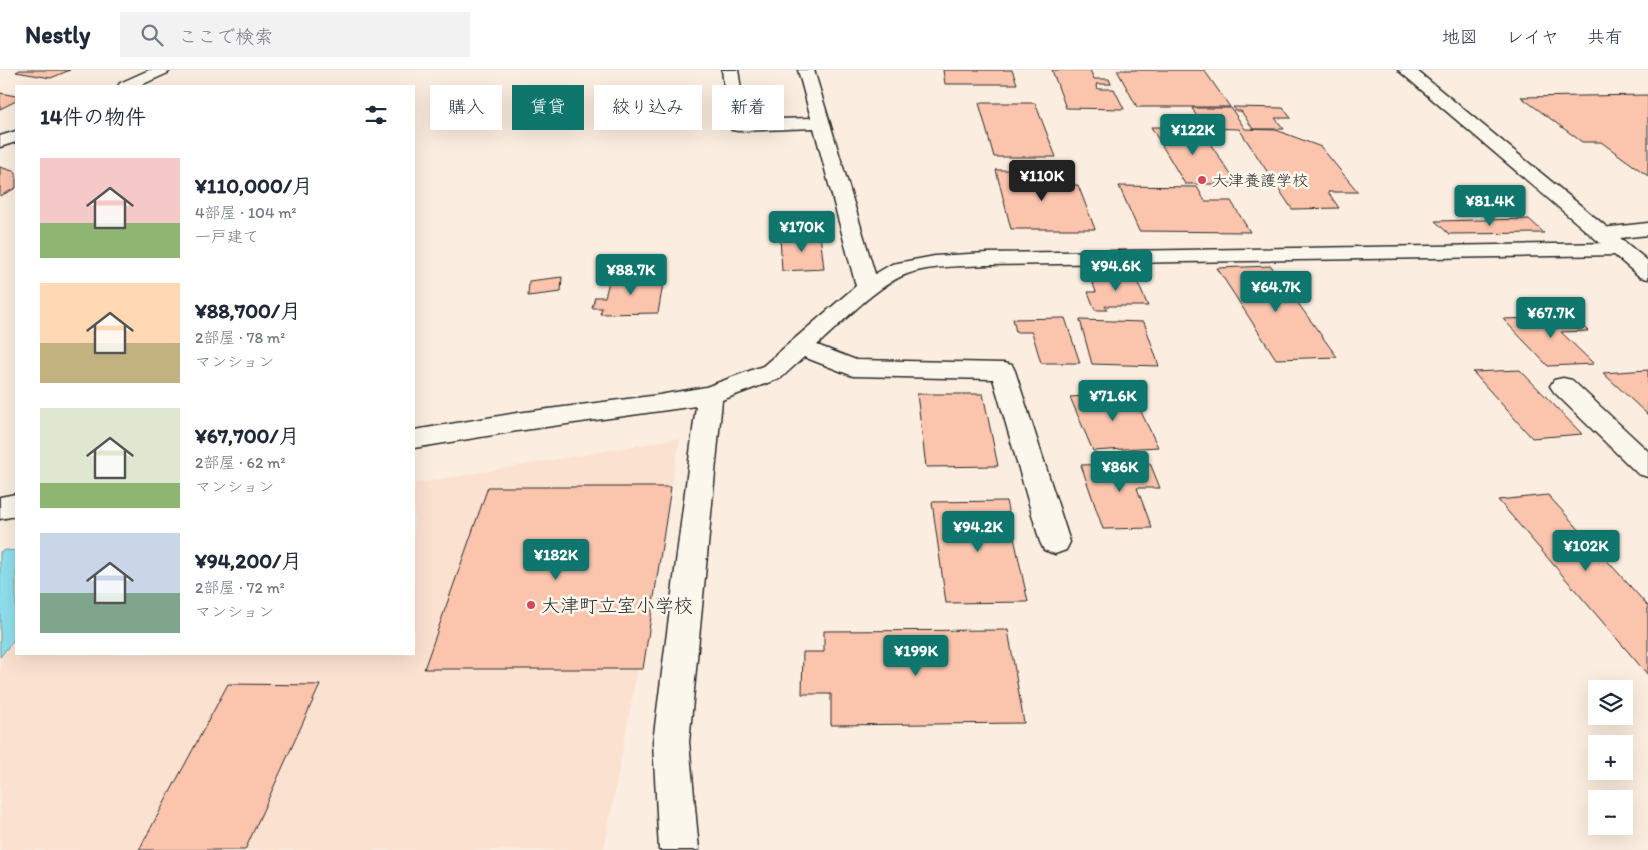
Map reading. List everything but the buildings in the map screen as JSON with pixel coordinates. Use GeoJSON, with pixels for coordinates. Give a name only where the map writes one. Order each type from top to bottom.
{"type":"FeatureCollection","features":[{"type":"Feature","properties":{"kind":"street"},"geometry":{"type":"LineString","coordinates":[[128,85],[162,70]]}},
{"type":"Feature","properties":{"kind":"street"},"geometry":{"type":"LineString","coordinates":[[730,70],[738,126],[821,123]]}},
{"type":"Feature","properties":{"kind":"street"},"geometry":{"type":"LineString","coordinates":[[806,70],[868,288]]}},
{"type":"Feature","properties":{"kind":"street"},"geometry":{"type":"LineString","coordinates":[[1406,70],[1648,272]]}},
{"type":"Feature","properties":{"kind":"street"},"geometry":{"type":"LineString","coordinates":[[0,142],[15,136]]}},
{"type":"Feature","properties":{"kind":"street"},"geometry":{"type":"LineString","coordinates":[[1602,234],[1648,229]]}},
{"type":"Feature","properties":{"kind":"street"},"geometry":{"type":"LineString","coordinates":[[415,439],[517,422],[659,404],[710,395],[772,372],[834,320],[868,288],[900,269],[935,262],[986,259],[1620,249]]}},
{"type":"Feature","properties":{"kind":"street"},"geometry":{"type":"LineString","coordinates":[[800,347],[853,368],[1002,371],[1055,542]]}},
{"type":"Feature","properties":{"kind":"street"},"geometry":{"type":"LineString","coordinates":[[1563,386],[1648,467]]}},
{"type":"Feature","properties":{"kind":"street"},"geometry":{"type":"LineString","coordinates":[[679,850],[671,742],[710,395]]}},
{"type":"Feature","properties":{"kind":"street"},"geometry":{"type":"LineString","coordinates":[[0,508],[15,505]]}},
{"type":"Feature","properties":{"kind":"shaded area","name":"大津町立室小学校"},"geometry":{"type":"Polygon","coordinates":[[[680,438],[604,850],[0,850],[0,555],[15,553],[15,655],[415,655],[415,484],[680,438]]]}},
{"type":"Feature","properties":{"kind":"water"},"geometry":{"type":"Polygon","coordinates":[[[5,550],[15,551],[15,638],[0,657],[0,552],[5,550]]]}},
{"type":"Feature","properties":{"kind":"place","name":"大津養護学校"},"geometry":{"type":"Point","coordinates":[1202,180]}},
{"type":"Feature","properties":{"kind":"place","name":"大津町立室小学校"},"geometry":{"type":"Point","coordinates":[531,605]}}]}
